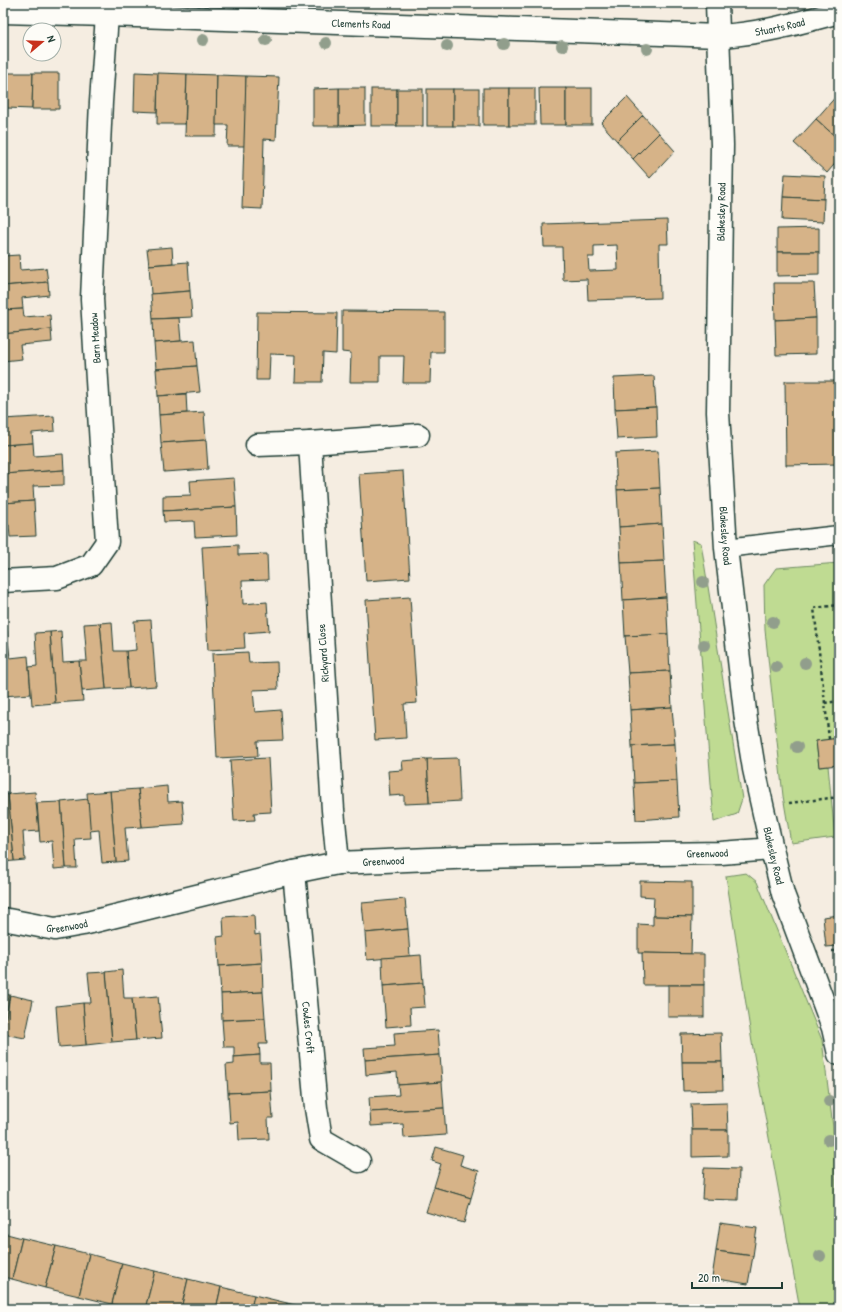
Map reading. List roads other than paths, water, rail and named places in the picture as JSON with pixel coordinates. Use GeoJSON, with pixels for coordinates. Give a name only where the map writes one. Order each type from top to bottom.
{"type":"FeatureCollection","features":[{"type":"Feature","properties":{"kind":"street","name":"Blakesley Road"},"geometry":{"type":"LineString","coordinates":[[717,3],[722,145],[718,412],[726,548],[746,720],[762,805],[782,894],[833,1028],[839,1054]]}},
{"type":"Feature","properties":{"kind":"street","name":"Clements Road"},"geometry":{"type":"LineString","coordinates":[[3,12],[719,36]]}},
{"type":"Feature","properties":{"kind":"street","name":"Stuarts Road"},"geometry":{"type":"LineString","coordinates":[[719,36],[739,35],[783,27],[839,12]]}},
{"type":"Feature","properties":{"kind":"street","name":"Barn Meadow"},"geometry":{"type":"LineString","coordinates":[[3,581],[57,578],[90,565],[108,542],[92,299],[101,102],[107,15]]}},
{"type":"Feature","properties":{"kind":"street"},"geometry":{"type":"LineString","coordinates":[[257,444],[418,435]]}},
{"type":"Feature","properties":{"kind":"street","name":"Rickyard Close"},"geometry":{"type":"LineString","coordinates":[[310,442],[333,810],[338,863]]}},
{"type":"Feature","properties":{"kind":"street","name":"Greenwood"},"geometry":{"type":"LineString","coordinates":[[3,919],[55,929],[83,924],[294,872],[338,863],[476,857],[721,853],[772,849]]}},
{"type":"Feature","properties":{"kind":"street","name":"Cowles Croft"},"geometry":{"type":"LineString","coordinates":[[294,872],[320,1139],[359,1162]]}},
{"type":"Feature","properties":{"kind":"lane"},"geometry":{"type":"LineString","coordinates":[[726,548],[839,535]]}}]}
